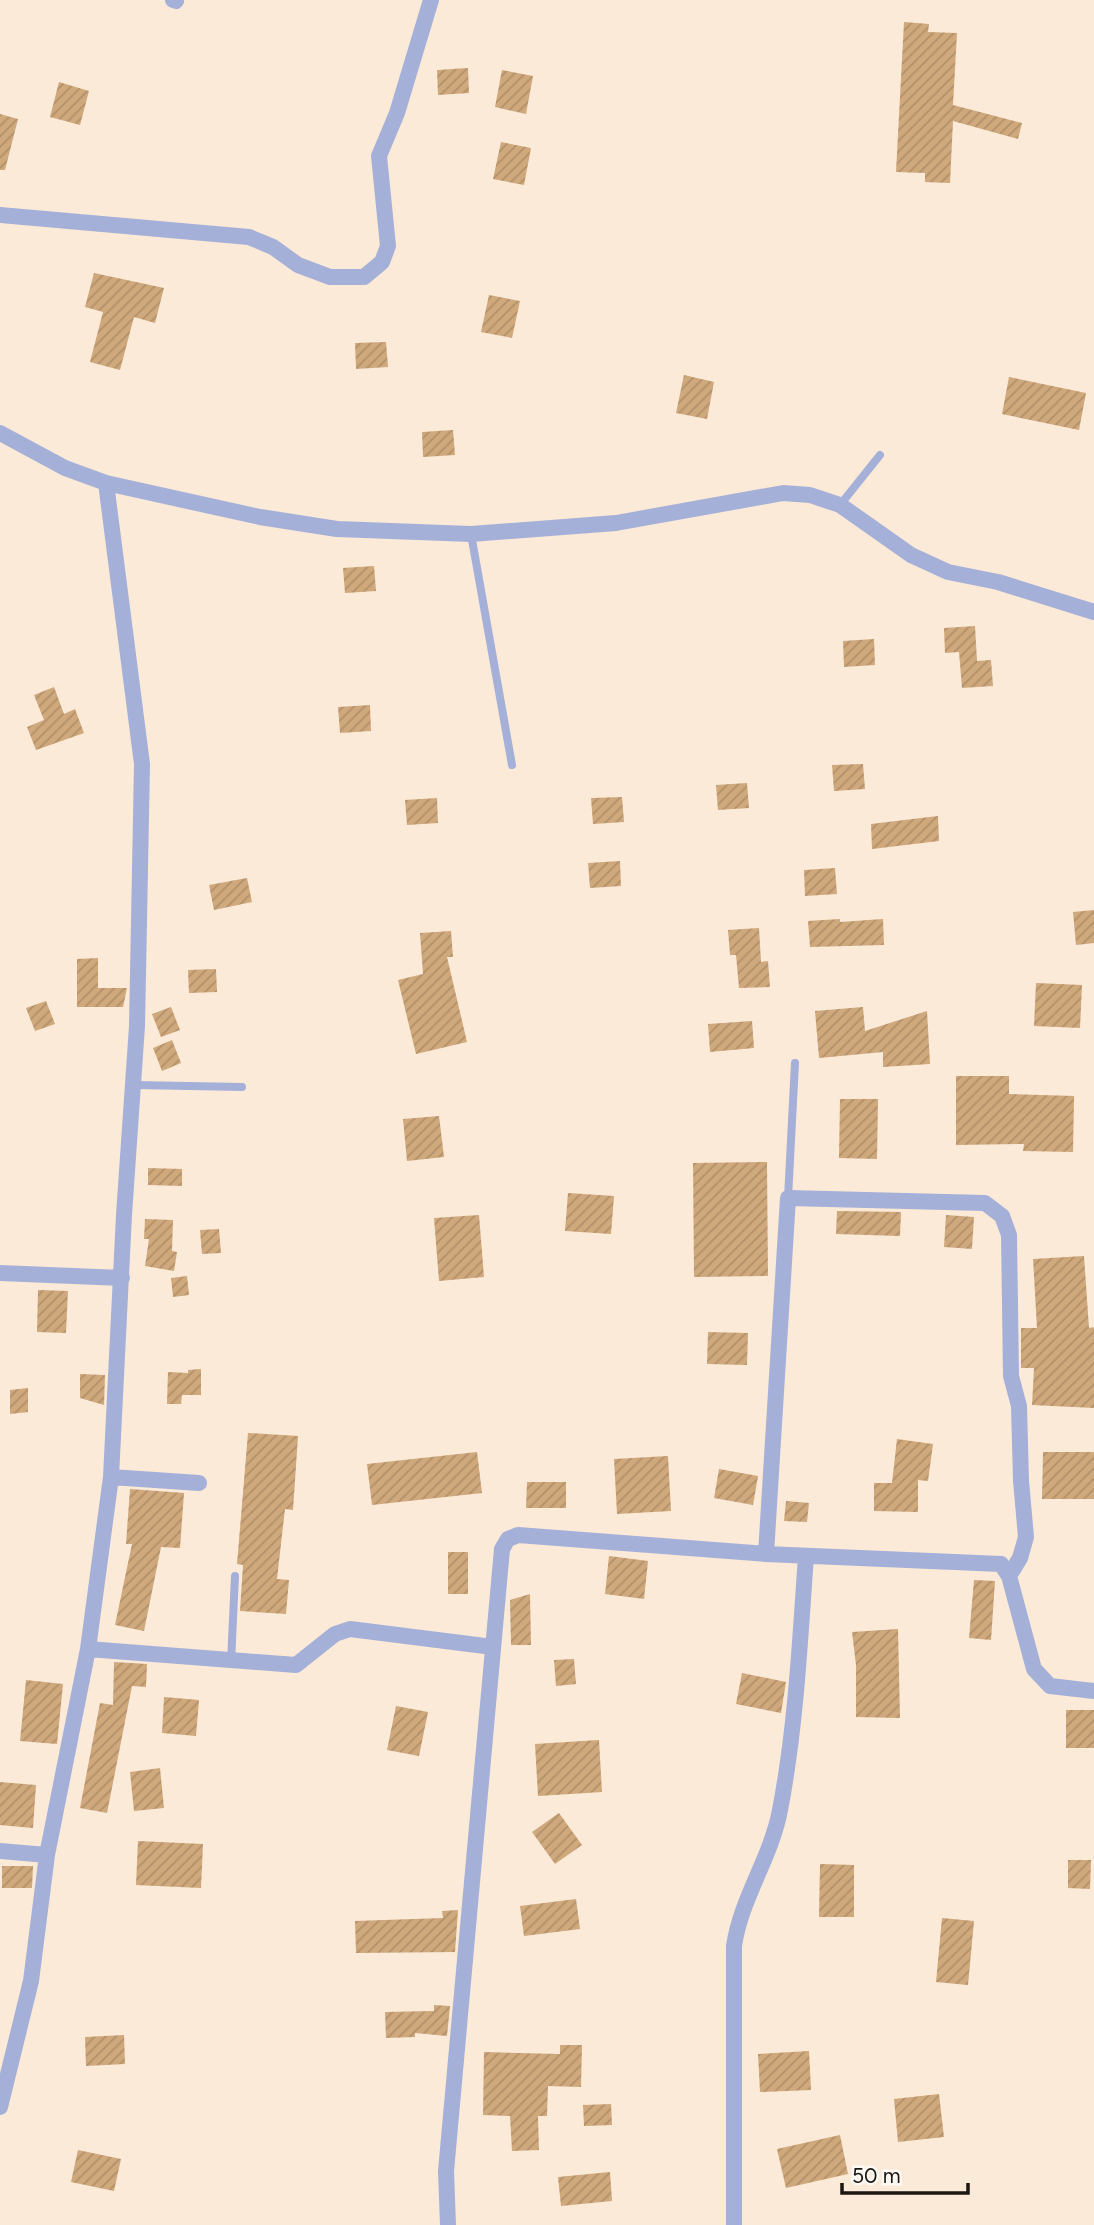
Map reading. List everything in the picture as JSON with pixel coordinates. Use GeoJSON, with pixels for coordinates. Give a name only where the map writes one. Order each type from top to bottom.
{"type":"FeatureCollection","features":[{"type":"Feature","properties":{"kind":"street"},"geometry":{"type":"LineString","coordinates":[[0,215],[249,237],[273,247],[298,265],[330,278],[364,277],[382,262],[388,246],[384,180],[379,156],[397,113],[431,0]]}},
{"type":"Feature","properties":{"kind":"street"},"geometry":{"type":"LineString","coordinates":[[0,433],[65,468],[106,483],[260,517],[337,529],[471,534],[616,523],[783,493],[810,495],[840,505],[911,555],[948,572],[1048,596],[1094,612]]}},
{"type":"Feature","properties":{"kind":"street"},"geometry":{"type":"LineString","coordinates":[[0,2107],[31,1981],[47,1856],[88,1649],[111,1477],[134,1085],[142,764],[106,483]]}},
{"type":"Feature","properties":{"kind":"street"},"geometry":{"type":"LineString","coordinates":[[766,1554],[788,1198],[985,1203],[1002,1216],[1009,1235],[1010,1376],[1019,1406],[1026,1537],[1020,1558],[1009,1576]]}},
{"type":"Feature","properties":{"kind":"street"},"geometry":{"type":"LineString","coordinates":[[0,1273],[122,1278]]}},
{"type":"Feature","properties":{"kind":"street"},"geometry":{"type":"LineString","coordinates":[[111,1477],[199,1483]]}},
{"type":"Feature","properties":{"kind":"street"},"geometry":{"type":"LineString","coordinates":[[448,2225],[446,2171],[502,1549],[508,1539],[518,1535],[766,1554],[1001,1564],[1009,1576],[1034,1669],[1050,1686],[1094,1691]]}},
{"type":"Feature","properties":{"kind":"street"},"geometry":{"type":"LineString","coordinates":[[734,2225],[734,1946],[736,1930],[771,1843],[780,1810],[794,1707],[806,1556]]}},
{"type":"Feature","properties":{"kind":"street"},"geometry":{"type":"LineString","coordinates":[[88,1649],[296,1665],[335,1634],[350,1629],[493,1647]]}},
{"type":"Feature","properties":{"kind":"street"},"geometry":{"type":"LineString","coordinates":[[0,1851],[47,1856]]}},
{"type":"Feature","properties":{"kind":"lane"},"geometry":{"type":"LineString","coordinates":[[840,505],[880,455]]}},
{"type":"Feature","properties":{"kind":"lane"},"geometry":{"type":"LineString","coordinates":[[471,534],[512,765]]}},
{"type":"Feature","properties":{"kind":"lane"},"geometry":{"type":"LineString","coordinates":[[788,1198],[794,1063]]}},
{"type":"Feature","properties":{"kind":"lane"},"geometry":{"type":"LineString","coordinates":[[134,1085],[242,1087]]}},
{"type":"Feature","properties":{"kind":"lane"},"geometry":{"type":"LineString","coordinates":[[231,1662],[235,1576]]}},
{"type":"Feature","properties":{"kind":"building"},"geometry":{"type":"Polygon","coordinates":[[[904,22],[929,24],[928,32],[957,33],[953,105],[1022,123],[1018,139],[953,121],[950,183],[925,182],[925,173],[896,172],[904,22]]]}},
{"type":"Feature","properties":{"kind":"building"},"geometry":{"type":"Polygon","coordinates":[[[468,68],[469,93],[438,95],[437,70],[468,68]]]}},
{"type":"Feature","properties":{"kind":"building"},"geometry":{"type":"Polygon","coordinates":[[[502,70],[533,76],[526,114],[495,107],[502,70]]]}},
{"type":"Feature","properties":{"kind":"building"},"geometry":{"type":"Polygon","coordinates":[[[59,82],[89,91],[80,125],[50,117],[59,82]]]}},
{"type":"Feature","properties":{"kind":"building"},"geometry":{"type":"Polygon","coordinates":[[[0,114],[18,119],[5,170],[0,170],[0,114]]]}},
{"type":"Feature","properties":{"kind":"building"},"geometry":{"type":"Polygon","coordinates":[[[501,142],[531,148],[524,185],[493,179],[501,142]]]}},
{"type":"Feature","properties":{"kind":"building"},"geometry":{"type":"Polygon","coordinates":[[[94,273],[164,288],[155,323],[134,317],[120,370],[90,362],[103,312],[85,307],[94,273]]]}},
{"type":"Feature","properties":{"kind":"building"},"geometry":{"type":"Polygon","coordinates":[[[489,295],[520,301],[512,338],[481,332],[489,295]]]}},
{"type":"Feature","properties":{"kind":"building"},"geometry":{"type":"Polygon","coordinates":[[[386,342],[388,367],[356,369],[355,343],[386,342]]]}},
{"type":"Feature","properties":{"kind":"building"},"geometry":{"type":"Polygon","coordinates":[[[684,375],[714,382],[707,419],[676,413],[684,375]]]}},
{"type":"Feature","properties":{"kind":"building"},"geometry":{"type":"Polygon","coordinates":[[[1009,377],[1086,393],[1079,430],[1002,414],[1009,377]]]}},
{"type":"Feature","properties":{"kind":"building"},"geometry":{"type":"Polygon","coordinates":[[[453,430],[455,455],[423,457],[422,432],[453,430]]]}},
{"type":"Feature","properties":{"kind":"building"},"geometry":{"type":"Polygon","coordinates":[[[374,566],[376,591],[345,593],[343,568],[374,566]]]}},
{"type":"Feature","properties":{"kind":"building"},"geometry":{"type":"Polygon","coordinates":[[[975,626],[977,661],[991,660],[993,686],[962,688],[959,652],[945,653],[944,628],[975,626]]]}},
{"type":"Feature","properties":{"kind":"building"},"geometry":{"type":"Polygon","coordinates":[[[874,639],[875,665],[844,667],[843,641],[874,639]]]}},
{"type":"Feature","properties":{"kind":"building"},"geometry":{"type":"Polygon","coordinates":[[[54,687],[64,714],[75,709],[84,733],[36,750],[27,727],[44,720],[34,695],[54,687]]]}},
{"type":"Feature","properties":{"kind":"building"},"geometry":{"type":"Polygon","coordinates":[[[370,705],[371,731],[340,733],[338,707],[370,705]]]}},
{"type":"Feature","properties":{"kind":"building"},"geometry":{"type":"Polygon","coordinates":[[[863,764],[865,789],[834,791],[832,765],[863,764]]]}},
{"type":"Feature","properties":{"kind":"building"},"geometry":{"type":"Polygon","coordinates":[[[747,783],[749,808],[718,810],[716,785],[747,783]]]}},
{"type":"Feature","properties":{"kind":"building"},"geometry":{"type":"Polygon","coordinates":[[[622,797],[624,822],[593,824],[591,798],[622,797]]]}},
{"type":"Feature","properties":{"kind":"building"},"geometry":{"type":"Polygon","coordinates":[[[437,798],[438,823],[407,825],[405,800],[437,798]]]}},
{"type":"Feature","properties":{"kind":"building"},"geometry":{"type":"Polygon","coordinates":[[[938,816],[939,841],[872,849],[871,824],[938,816]]]}},
{"type":"Feature","properties":{"kind":"building"},"geometry":{"type":"Polygon","coordinates":[[[620,861],[621,886],[590,888],[588,863],[620,861]]]}},
{"type":"Feature","properties":{"kind":"building"},"geometry":{"type":"Polygon","coordinates":[[[835,868],[837,894],[805,896],[804,870],[835,868]]]}},
{"type":"Feature","properties":{"kind":"building"},"geometry":{"type":"Polygon","coordinates":[[[247,878],[252,902],[214,910],[209,885],[247,878]]]}},
{"type":"Feature","properties":{"kind":"building"},"geometry":{"type":"Polygon","coordinates":[[[1094,910],[1094,943],[1076,945],[1073,912],[1094,910]]]}},
{"type":"Feature","properties":{"kind":"building"},"geometry":{"type":"Polygon","coordinates":[[[840,919],[840,922],[883,919],[884,945],[810,947],[808,921],[840,919]]]}},
{"type":"Feature","properties":{"kind":"building"},"geometry":{"type":"Polygon","coordinates":[[[759,928],[761,962],[768,961],[770,987],[739,988],[736,955],[730,955],[728,930],[759,928]]]}},
{"type":"Feature","properties":{"kind":"building"},"geometry":{"type":"Polygon","coordinates":[[[451,931],[453,957],[447,957],[467,1042],[416,1054],[398,980],[423,974],[420,933],[451,931]]]}},
{"type":"Feature","properties":{"kind":"building"},"geometry":{"type":"Polygon","coordinates":[[[98,958],[98,988],[127,988],[123,1007],[77,1007],[77,959],[98,958]]]}},
{"type":"Feature","properties":{"kind":"building"},"geometry":{"type":"Polygon","coordinates":[[[216,969],[217,992],[189,993],[188,970],[216,969]]]}},
{"type":"Feature","properties":{"kind":"building"},"geometry":{"type":"Polygon","coordinates":[[[1036,983],[1082,985],[1080,1028],[1034,1026],[1036,983]]]}},
{"type":"Feature","properties":{"kind":"building"},"geometry":{"type":"Polygon","coordinates":[[[46,1001],[55,1024],[35,1031],[26,1008],[46,1001]]]}},
{"type":"Feature","properties":{"kind":"building"},"geometry":{"type":"Polygon","coordinates":[[[171,1007],[180,1030],[161,1037],[152,1014],[171,1007]]]}},
{"type":"Feature","properties":{"kind":"building"},"geometry":{"type":"Polygon","coordinates":[[[863,1007],[865,1031],[927,1011],[930,1064],[883,1067],[883,1052],[819,1058],[815,1011],[863,1007]]]}},
{"type":"Feature","properties":{"kind":"building"},"geometry":{"type":"Polygon","coordinates":[[[752,1021],[754,1048],[710,1052],[708,1024],[752,1021]]]}},
{"type":"Feature","properties":{"kind":"building"},"geometry":{"type":"Polygon","coordinates":[[[172,1040],[181,1063],[162,1071],[153,1048],[172,1040]]]}},
{"type":"Feature","properties":{"kind":"building"},"geometry":{"type":"Polygon","coordinates":[[[956,1076],[1009,1076],[1009,1094],[1074,1096],[1073,1152],[1023,1151],[1024,1144],[956,1145],[956,1076]]]}},
{"type":"Feature","properties":{"kind":"building"},"geometry":{"type":"Polygon","coordinates":[[[840,1099],[878,1099],[877,1159],[839,1158],[840,1099]]]}},
{"type":"Feature","properties":{"kind":"building"},"geometry":{"type":"Polygon","coordinates":[[[439,1116],[444,1157],[407,1161],[403,1119],[439,1116]]]}},
{"type":"Feature","properties":{"kind":"building"},"geometry":{"type":"Polygon","coordinates":[[[767,1162],[768,1276],[694,1277],[693,1163],[767,1162]]]}},
{"type":"Feature","properties":{"kind":"building"},"geometry":{"type":"Polygon","coordinates":[[[148,1168],[182,1169],[182,1186],[148,1185],[148,1168]]]}},
{"type":"Feature","properties":{"kind":"building"},"geometry":{"type":"Polygon","coordinates":[[[568,1193],[614,1196],[611,1234],[565,1231],[568,1193]]]}},
{"type":"Feature","properties":{"kind":"building"},"geometry":{"type":"Polygon","coordinates":[[[837,1211],[901,1212],[900,1236],[836,1234],[837,1211]]]}},
{"type":"Feature","properties":{"kind":"building"},"geometry":{"type":"Polygon","coordinates":[[[479,1215],[484,1277],[439,1281],[434,1218],[479,1215]]]}},
{"type":"Feature","properties":{"kind":"building"},"geometry":{"type":"Polygon","coordinates":[[[946,1215],[974,1217],[972,1249],[944,1247],[946,1215]]]}},
{"type":"Feature","properties":{"kind":"building"},"geometry":{"type":"Polygon","coordinates":[[[145,1219],[173,1220],[172,1251],[177,1252],[174,1271],[145,1266],[149,1239],[144,1239],[145,1219]]]}},
{"type":"Feature","properties":{"kind":"building"},"geometry":{"type":"Polygon","coordinates":[[[219,1229],[221,1253],[202,1254],[200,1230],[219,1229]]]}},
{"type":"Feature","properties":{"kind":"building"},"geometry":{"type":"Polygon","coordinates":[[[1084,1256],[1089,1328],[1094,1327],[1094,1408],[1032,1405],[1034,1368],[1021,1368],[1021,1328],[1037,1328],[1033,1259],[1084,1256]]]}},
{"type":"Feature","properties":{"kind":"building"},"geometry":{"type":"Polygon","coordinates":[[[187,1276],[189,1295],[173,1297],[171,1278],[187,1276]]]}},
{"type":"Feature","properties":{"kind":"building"},"geometry":{"type":"Polygon","coordinates":[[[38,1290],[68,1291],[66,1333],[37,1332],[38,1290]]]}},
{"type":"Feature","properties":{"kind":"building"},"geometry":{"type":"Polygon","coordinates":[[[708,1332],[748,1333],[747,1365],[707,1364],[708,1332]]]}},
{"type":"Feature","properties":{"kind":"building"},"geometry":{"type":"Polygon","coordinates":[[[201,1369],[201,1395],[182,1395],[181,1404],[167,1404],[168,1372],[188,1373],[188,1370],[201,1369]]]}},
{"type":"Feature","properties":{"kind":"building"},"geometry":{"type":"Polygon","coordinates":[[[80,1374],[105,1375],[104,1405],[80,1398],[80,1374]]]}},
{"type":"Feature","properties":{"kind":"building"},"geometry":{"type":"Polygon","coordinates":[[[28,1388],[28,1412],[10,1414],[10,1390],[28,1388]]]}},
{"type":"Feature","properties":{"kind":"building"},"geometry":{"type":"Polygon","coordinates":[[[248,1433],[298,1436],[293,1510],[285,1509],[277,1579],[289,1580],[286,1614],[240,1611],[243,1565],[237,1564],[248,1433]]]}},
{"type":"Feature","properties":{"kind":"building"},"geometry":{"type":"Polygon","coordinates":[[[897,1439],[933,1444],[928,1481],[918,1480],[918,1512],[874,1511],[874,1483],[892,1483],[897,1439]]]}},
{"type":"Feature","properties":{"kind":"building"},"geometry":{"type":"Polygon","coordinates":[[[477,1452],[482,1493],[372,1505],[367,1464],[477,1452]]]}},
{"type":"Feature","properties":{"kind":"building"},"geometry":{"type":"Polygon","coordinates":[[[1043,1452],[1094,1452],[1094,1499],[1042,1499],[1043,1452]]]}},
{"type":"Feature","properties":{"kind":"building"},"geometry":{"type":"Polygon","coordinates":[[[668,1456],[671,1511],[617,1514],[614,1459],[668,1456]]]}},
{"type":"Feature","properties":{"kind":"building"},"geometry":{"type":"Polygon","coordinates":[[[719,1469],[758,1476],[753,1505],[714,1498],[719,1469]]]}},
{"type":"Feature","properties":{"kind":"building"},"geometry":{"type":"Polygon","coordinates":[[[527,1482],[566,1482],[566,1508],[526,1508],[527,1482]]]}},
{"type":"Feature","properties":{"kind":"building"},"geometry":{"type":"Polygon","coordinates":[[[130,1489],[184,1493],[180,1548],[161,1547],[144,1631],[115,1625],[132,1544],[126,1544],[130,1489]]]}},
{"type":"Feature","properties":{"kind":"building"},"geometry":{"type":"Polygon","coordinates":[[[786,1501],[809,1503],[807,1522],[784,1521],[786,1501]]]}},
{"type":"Feature","properties":{"kind":"building"},"geometry":{"type":"Polygon","coordinates":[[[448,1552],[468,1552],[468,1594],[448,1594],[448,1552]]]}},
{"type":"Feature","properties":{"kind":"building"},"geometry":{"type":"Polygon","coordinates":[[[609,1556],[648,1561],[644,1599],[605,1594],[609,1556]]]}},
{"type":"Feature","properties":{"kind":"building"},"geometry":{"type":"Polygon","coordinates":[[[974,1580],[995,1581],[991,1640],[969,1638],[974,1580]]]}},
{"type":"Feature","properties":{"kind":"building"},"geometry":{"type":"Polygon","coordinates":[[[530,1594],[531,1645],[511,1645],[510,1600],[530,1594]]]}},
{"type":"Feature","properties":{"kind":"building"},"geometry":{"type":"Polygon","coordinates":[[[898,1629],[900,1718],[856,1717],[856,1665],[852,1632],[898,1629]]]}},
{"type":"Feature","properties":{"kind":"building"},"geometry":{"type":"Polygon","coordinates":[[[574,1659],[576,1684],[556,1686],[554,1660],[574,1659]]]}},
{"type":"Feature","properties":{"kind":"building"},"geometry":{"type":"Polygon","coordinates":[[[114,1662],[147,1664],[146,1687],[132,1686],[107,1813],[80,1808],[100,1703],[113,1705],[114,1662]]]}},
{"type":"Feature","properties":{"kind":"building"},"geometry":{"type":"Polygon","coordinates":[[[742,1673],[786,1682],[781,1713],[736,1704],[742,1673]]]}},
{"type":"Feature","properties":{"kind":"building"},"geometry":{"type":"Polygon","coordinates":[[[26,1680],[63,1684],[57,1744],[20,1741],[26,1680]]]}},
{"type":"Feature","properties":{"kind":"building"},"geometry":{"type":"Polygon","coordinates":[[[164,1697],[199,1700],[196,1736],[162,1733],[164,1697]]]}},
{"type":"Feature","properties":{"kind":"building"},"geometry":{"type":"Polygon","coordinates":[[[396,1706],[428,1712],[419,1756],[387,1750],[396,1706]]]}},
{"type":"Feature","properties":{"kind":"building"},"geometry":{"type":"Polygon","coordinates":[[[1066,1710],[1094,1710],[1094,1748],[1066,1748],[1066,1710]]]}},
{"type":"Feature","properties":{"kind":"building"},"geometry":{"type":"Polygon","coordinates":[[[599,1740],[602,1792],[538,1796],[535,1744],[599,1740]]]}},
{"type":"Feature","properties":{"kind":"building"},"geometry":{"type":"Polygon","coordinates":[[[160,1768],[164,1808],[134,1811],[130,1772],[160,1768]]]}},
{"type":"Feature","properties":{"kind":"building"},"geometry":{"type":"Polygon","coordinates":[[[0,1782],[36,1785],[33,1828],[0,1825],[0,1782]]]}},
{"type":"Feature","properties":{"kind":"building"},"geometry":{"type":"Polygon","coordinates":[[[559,1813],[582,1845],[555,1864],[532,1832],[559,1813]]]}},
{"type":"Feature","properties":{"kind":"building"},"geometry":{"type":"Polygon","coordinates":[[[138,1841],[203,1844],[201,1888],[136,1885],[138,1841]]]}},
{"type":"Feature","properties":{"kind":"building"},"geometry":{"type":"Polygon","coordinates":[[[1068,1860],[1091,1860],[1090,1889],[1068,1888],[1068,1860]]]}},
{"type":"Feature","properties":{"kind":"building"},"geometry":{"type":"Polygon","coordinates":[[[820,1864],[854,1865],[854,1917],[819,1917],[820,1864]]]}},
{"type":"Feature","properties":{"kind":"building"},"geometry":{"type":"Polygon","coordinates":[[[2,1866],[33,1866],[32,1888],[2,1888],[2,1866]]]}},
{"type":"Feature","properties":{"kind":"building"},"geometry":{"type":"Polygon","coordinates":[[[576,1899],[580,1929],[524,1936],[520,1906],[576,1899]]]}},
{"type":"Feature","properties":{"kind":"building"},"geometry":{"type":"Polygon","coordinates":[[[458,1910],[455,1952],[356,1953],[355,1921],[443,1918],[442,1911],[458,1910]]]}},
{"type":"Feature","properties":{"kind":"building"},"geometry":{"type":"Polygon","coordinates":[[[942,1918],[974,1921],[968,1985],[936,1982],[942,1918]]]}},
{"type":"Feature","properties":{"kind":"building"},"geometry":{"type":"Polygon","coordinates":[[[434,2005],[450,2006],[447,2036],[415,2033],[415,2037],[386,2038],[385,2012],[434,2011],[434,2005]]]}},
{"type":"Feature","properties":{"kind":"building"},"geometry":{"type":"Polygon","coordinates":[[[124,2035],[125,2064],[86,2066],[85,2037],[124,2035]]]}},
{"type":"Feature","properties":{"kind":"building"},"geometry":{"type":"Polygon","coordinates":[[[560,2045],[582,2045],[581,2087],[548,2086],[547,2116],[538,2116],[539,2150],[512,2151],[510,2116],[483,2115],[484,2052],[560,2054],[560,2045]]]}},
{"type":"Feature","properties":{"kind":"building"},"geometry":{"type":"Polygon","coordinates":[[[809,2051],[811,2090],[760,2092],[758,2054],[809,2051]]]}},
{"type":"Feature","properties":{"kind":"building"},"geometry":{"type":"Polygon","coordinates":[[[939,2094],[944,2137],[898,2142],[894,2099],[939,2094]]]}},
{"type":"Feature","properties":{"kind":"building"},"geometry":{"type":"Polygon","coordinates":[[[611,2104],[612,2125],[584,2126],[583,2105],[611,2104]]]}},
{"type":"Feature","properties":{"kind":"building"},"geometry":{"type":"Polygon","coordinates":[[[840,2135],[848,2174],[786,2188],[777,2149],[840,2135]]]}},
{"type":"Feature","properties":{"kind":"building"},"geometry":{"type":"Polygon","coordinates":[[[78,2150],[121,2159],[114,2191],[71,2182],[78,2150]]]}},
{"type":"Feature","properties":{"kind":"building"},"geometry":{"type":"Polygon","coordinates":[[[610,2172],[612,2201],[561,2206],[558,2177],[610,2172]]]}}]}
